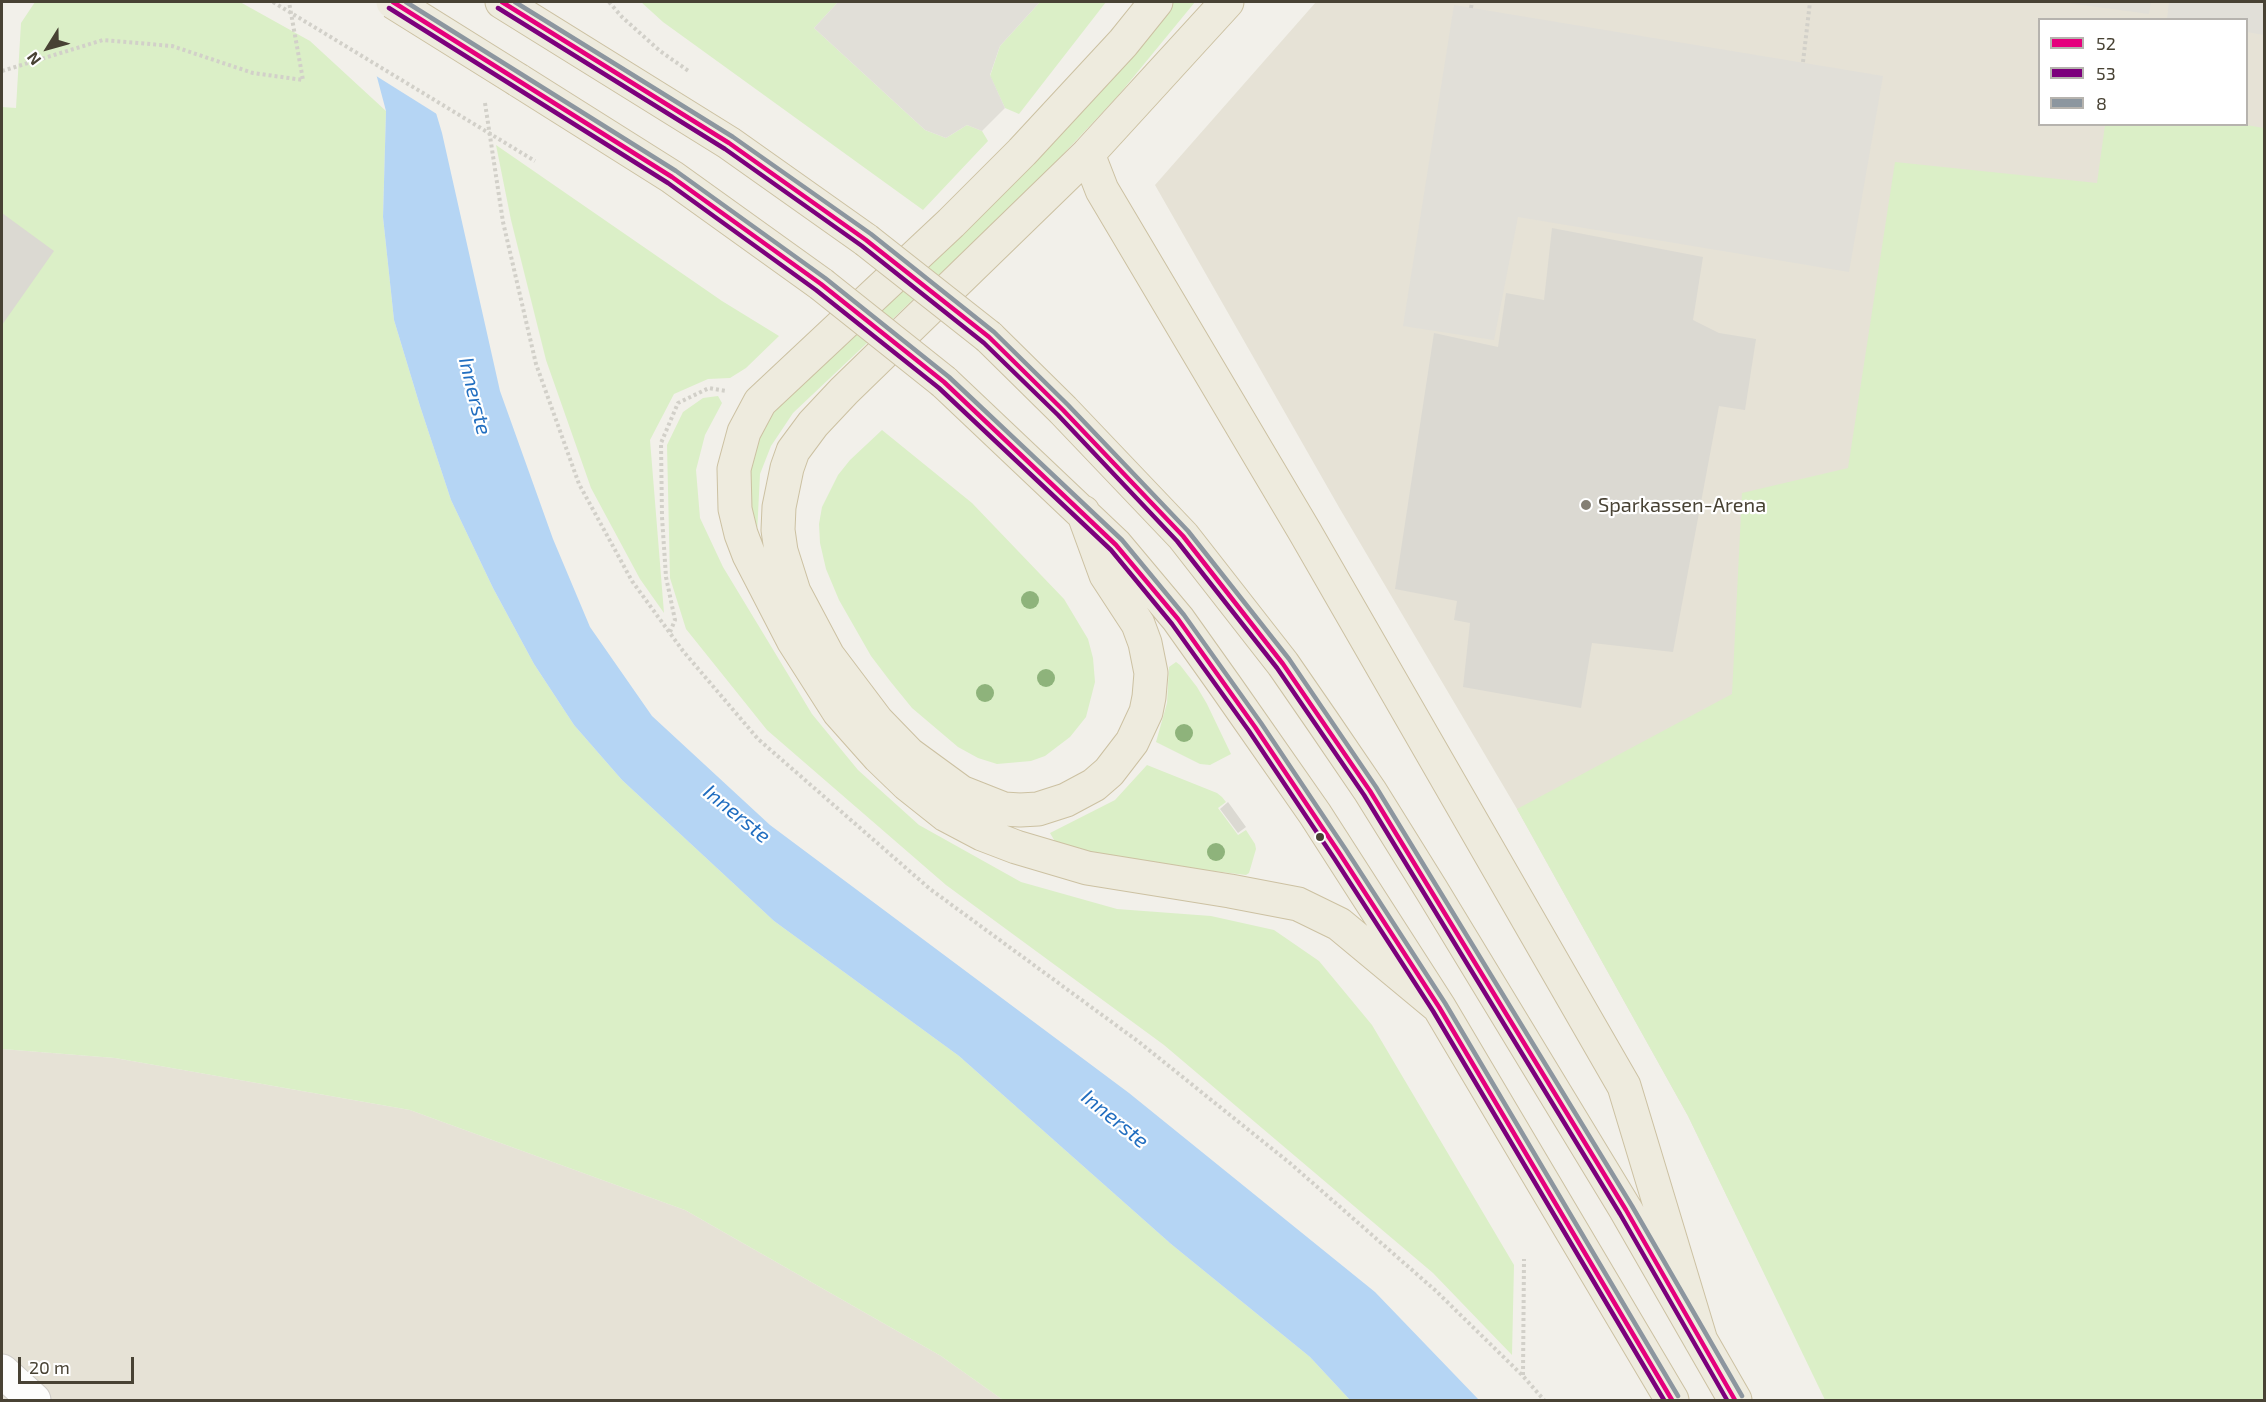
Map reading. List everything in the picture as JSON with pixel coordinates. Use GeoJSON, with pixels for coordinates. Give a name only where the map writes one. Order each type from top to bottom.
{"type":"FeatureCollection","features":[{"type":"Feature","properties":{"kind":"highway"},"geometry":{"type":"LineString","coordinates":[[393,2],[672,177],[821,284],[944,382],[1116,544],[1178,619],[1315,814],[1439,1007],[1672,1401]]}},
{"type":"Feature","properties":{"kind":"highway"},"geometry":{"type":"LineString","coordinates":[[502,2],[729,143],[866,240],[989,337],[1071,418],[1183,536],[1310,703],[1370,791],[1626,1210],[1735,1401]]}},
{"type":"Feature","properties":{"kind":"highway"},"geometry":{"type":"LineString","coordinates":[[1156,2],[1123,43],[1014,159],[951,222],[760,402],[744,432],[734,469],[735,509],[741,534],[749,555],[793,640],[839,712],[879,757],[907,784],[946,815],[982,834],[1016,848],[1087,868],[1298,904],[1339,924],[1439,1007]]}},
{"type":"Feature","properties":{"kind":"highway"},"geometry":{"type":"LineString","coordinates":[[1083,512],[1106,575],[1138,624],[1145,643],[1151,673],[1146,712],[1132,742],[1109,772],[1095,785],[1066,800],[1038,809],[1004,809],[961,792],[924,768],[877,722],[843,678],[814,631],[794,592],[781,551],[778,530],[779,507],[787,468],[793,451],[813,424],[1088,154],[1227,2]]}},
{"type":"Feature","properties":{"kind":"highway"},"geometry":{"type":"LineString","coordinates":[[1088,154],[1102,190],[1311,542],[1624,1086],[1701,1341]]}},
{"type":"Feature","properties":{"kind":"street"},"geometry":{"type":"LineString","coordinates":[[2,1371],[34,1401]]}},
{"type":"Feature","properties":{"kind":"path"},"geometry":{"type":"LineString","coordinates":[[273,2],[535,161]]}},
{"type":"Feature","properties":{"kind":"path"},"geometry":{"type":"LineString","coordinates":[[2,71],[103,40],[172,46],[253,73],[303,80],[289,2]]}},
{"type":"Feature","properties":{"kind":"path"},"geometry":{"type":"LineString","coordinates":[[1471,8],[1472,2]]}},
{"type":"Feature","properties":{"kind":"path"},"geometry":{"type":"LineString","coordinates":[[1803,62],[1810,2]]}},
{"type":"Feature","properties":{"kind":"path"},"geometry":{"type":"LineString","coordinates":[[670,633],[675,620],[666,577],[662,517],[662,443],[678,403],[709,388],[729,391]]}},
{"type":"Feature","properties":{"kind":"path"},"geometry":{"type":"LineString","coordinates":[[1523,1376],[1524,1258]]}},
{"type":"Feature","properties":{"kind":"shaded area"},"geometry":{"type":"Polygon","coordinates":[[[838,2],[1040,2],[1000,46],[990,75],[1005,108],[982,131],[967,125],[946,138],[925,130],[814,28],[838,2]]]}},
{"type":"Feature","properties":{"kind":"shaded area"},"geometry":{"type":"Polygon","coordinates":[[[1316,2],[2264,2],[2264,1400],[1826,1400],[1688,1116],[1517,809],[1340,509],[1155,185],[1316,2]]]}},
{"type":"Feature","properties":{"kind":"shaded area"},"geometry":{"type":"Polygon","coordinates":[[[2060,2],[2151,2],[2149,14],[2060,2]]]}},
{"type":"Feature","properties":{"kind":"shaded area"},"geometry":{"type":"Polygon","coordinates":[[[2169,2],[2264,4],[2264,35],[2248,32],[2248,18],[2167,18],[2169,2]]]}},
{"type":"Feature","properties":{"kind":"shaded area"},"geometry":{"type":"Polygon","coordinates":[[[1454,5],[1883,76],[1849,272],[1518,217],[1494,340],[1403,326],[1454,5]]]}},
{"type":"Feature","properties":{"kind":"shaded area"},"geometry":{"type":"Polygon","coordinates":[[[2,1049],[115,1058],[410,1110],[685,1210],[941,1356],[1003,1400],[2,1400],[2,1049]]]}},
{"type":"Feature","properties":{"kind":"green space"},"geometry":{"type":"Polygon","coordinates":[[[35,2],[240,2],[310,41],[386,111],[383,217],[394,320],[420,406],[451,500],[493,588],[534,664],[574,725],[622,780],[774,921],[959,1056],[1171,1244],[1310,1357],[1350,1400],[1003,1400],[941,1356],[685,1210],[410,1110],[115,1058],[2,1049],[2,107],[16,108],[21,23],[35,2]]]}},
{"type":"Feature","properties":{"kind":"green space"},"geometry":{"type":"Polygon","coordinates":[[[641,2],[838,2],[814,28],[925,130],[946,138],[967,125],[982,131],[988,141],[923,210],[663,22],[641,2]]]}},
{"type":"Feature","properties":{"kind":"green space"},"geometry":{"type":"Polygon","coordinates":[[[1040,2],[1106,2],[1019,114],[1005,108],[990,76],[1000,46],[1040,2]]]}},
{"type":"Feature","properties":{"kind":"green space"},"geometry":{"type":"Polygon","coordinates":[[[1173,2],[1195,2],[1117,97],[1033,186],[793,413],[771,446],[760,474],[757,534],[746,502],[748,472],[756,443],[779,401],[1104,86],[1173,2]]]}},
{"type":"Feature","properties":{"kind":"green space"},"geometry":{"type":"Polygon","coordinates":[[[2248,125],[2264,128],[2264,1400],[1825,1400],[1688,1116],[1517,809],[1732,694],[1742,493],[1848,468],[1895,162],[2097,183],[2105,126],[2248,125]]]}},
{"type":"Feature","properties":{"kind":"green space"},"geometry":{"type":"Polygon","coordinates":[[[496,145],[722,301],[779,336],[746,368],[730,378],[708,379],[674,394],[650,440],[664,613],[640,579],[591,488],[546,360],[511,220],[496,145]]]}},
{"type":"Feature","properties":{"kind":"green space"},"geometry":{"type":"Polygon","coordinates":[[[718,396],[722,403],[705,435],[696,470],[700,518],[723,567],[812,714],[858,770],[919,825],[1021,882],[1117,909],[1211,916],[1274,930],[1319,961],[1372,1025],[1514,1265],[1512,1355],[1433,1273],[1164,1045],[946,885],[767,730],[686,629],[670,578],[667,445],[683,412],[703,398],[718,396]]]}},
{"type":"Feature","properties":{"kind":"green space"},"geometry":{"type":"Polygon","coordinates":[[[882,430],[972,503],[1064,599],[1088,639],[1093,658],[1095,682],[1086,717],[1070,737],[1045,756],[1031,761],[997,764],[978,758],[958,747],[912,708],[890,681],[871,656],[839,600],[826,569],[820,543],[819,524],[822,507],[838,475],[850,460],[882,430]]]}},
{"type":"Feature","properties":{"kind":"green space"},"geometry":{"type":"Polygon","coordinates":[[[1176,662],[1197,687],[1231,754],[1210,765],[1200,764],[1156,742],[1167,703],[1169,667],[1176,662]]]}},
{"type":"Feature","properties":{"kind":"green space"},"geometry":{"type":"Polygon","coordinates":[[[1147,765],[1222,797],[1226,802],[1218,808],[1238,835],[1246,830],[1255,844],[1256,849],[1249,873],[1246,875],[1139,862],[1057,845],[1050,833],[1115,800],[1147,765]]]}},
{"type":"Feature","properties":{"kind":"water","name":"Innerste"},"geometry":{"type":"Polygon","coordinates":[[[357,2],[403,2],[442,133],[500,391],[553,539],[590,627],[652,716],[770,825],[1129,1093],[1375,1292],[1479,1400],[1350,1400],[1310,1357],[1171,1244],[959,1056],[774,921],[622,780],[574,725],[534,664],[493,588],[451,500],[394,320],[383,217],[386,111],[357,2]]]}},
{"type":"Feature","properties":{"kind":"pier"},"geometry":{"type":"Polygon","coordinates":[[[354,2],[407,2],[440,116],[373,74],[354,2]]]}},
{"type":"Feature","properties":{"kind":"building"},"geometry":{"type":"Polygon","coordinates":[[[2,213],[54,251],[2,325],[2,213]]]}},
{"type":"Feature","properties":{"kind":"building","name":"Sparkassen-Arena"},"geometry":{"type":"Polygon","coordinates":[[[1552,228],[1703,257],[1693,320],[1719,333],[1756,339],[1745,410],[1719,406],[1673,652],[1592,643],[1581,708],[1463,687],[1470,623],[1454,620],[1457,601],[1395,589],[1434,333],[1498,347],[1506,293],[1544,300],[1552,228]]]}},
{"type":"Feature","properties":{"kind":"building"},"geometry":{"type":"Polygon","coordinates":[[[1228,802],[1246,827],[1238,833],[1220,809],[1228,802]]]}},
{"type":"Feature","properties":{"kind":"transit line","name":"52"},"geometry":{"type":"LineString","coordinates":[[393,2],[672,177],[821,284],[944,382],[1116,545],[1178,619],[1255,727],[1340,854],[1439,1007],[1672,1400]]}},
{"type":"Feature","properties":{"kind":"transit line","name":"8"},"geometry":{"type":"LineString","coordinates":[[406,2],[676,171],[825,278],[949,377],[1122,540],[1184,615],[1261,723],[1346,850],[1445,1003],[1678,1396]]}},
{"type":"Feature","properties":{"kind":"transit line","name":"52"},"geometry":{"type":"LineString","coordinates":[[502,2],[729,143],[866,240],[989,337],[1063,410],[1183,536],[1283,664],[1370,791],[1626,1210],[1735,1400]]}},
{"type":"Feature","properties":{"kind":"transit line","name":"8"},"geometry":{"type":"LineString","coordinates":[[515,2],[733,137],[871,234],[994,332],[1068,405],[1188,531],[1289,659],[1376,787],[1632,1206],[1742,1396]]}},
{"type":"Feature","properties":{"kind":"transit line","name":"53"},"geometry":{"type":"LineString","coordinates":[[389,8],[668,183],[816,290],[939,388],[1111,550],[1172,624],[1249,731],[1334,858],[1433,1011],[1664,1400]]}},
{"type":"Feature","properties":{"kind":"transit line","name":"53"},"geometry":{"type":"LineString","coordinates":[[498,8],[725,149],[862,246],[984,343],[1058,415],[1177,541],[1277,668],[1364,795],[1620,1214],[1727,1400]]}},
{"type":"Feature","properties":{"kind":"place","name":"Sparkassen-Arena"},"geometry":{"type":"Point","coordinates":[1586,505]}}]}
